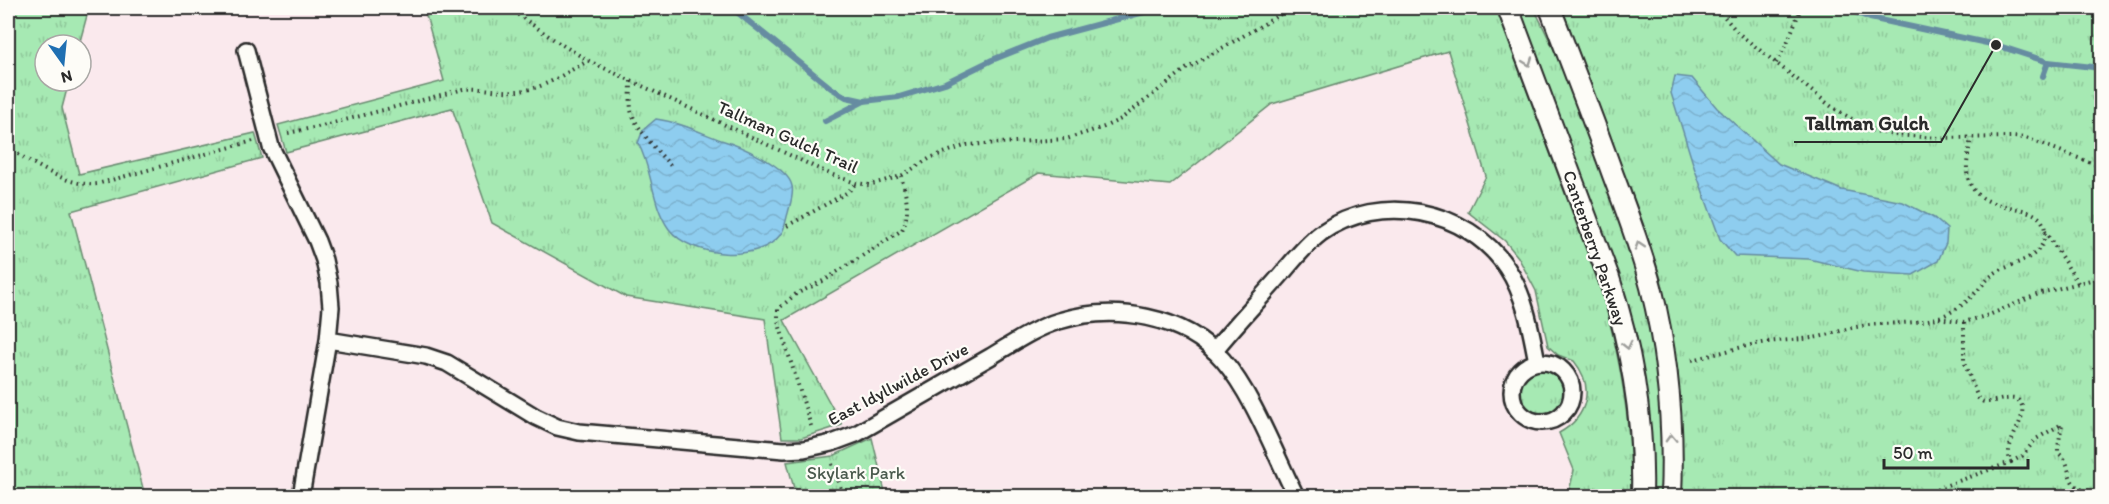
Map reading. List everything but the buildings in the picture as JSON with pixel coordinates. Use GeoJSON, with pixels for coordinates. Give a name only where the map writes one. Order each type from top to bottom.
{"type":"FeatureCollection","features":[{"type":"Feature","properties":{"kind":"street","name":"Canterberry Parkway"},"geometry":{"type":"LineString","coordinates":[[1508,8],[1609,278],[1620,316],[1638,404],[1642,496]]}},
{"type":"Feature","properties":{"kind":"street","name":"Canterberry Parkway"},"geometry":{"type":"LineString","coordinates":[[1550,8],[1629,217],[1652,289],[1662,340],[1668,390],[1672,442],[1671,496]]}},
{"type":"Feature","properties":{"kind":"street"},"geometry":{"type":"LineString","coordinates":[[246,50],[271,147],[313,232],[324,260],[330,301],[328,340],[301,496]]}},
{"type":"Feature","properties":{"kind":"street"},"geometry":{"type":"LineString","coordinates":[[1214,351],[1319,234],[1360,215],[1401,210],[1433,215],[1458,225],[1491,248],[1508,268],[1522,297],[1537,362]]}},
{"type":"Feature","properties":{"kind":"street","name":"East Idyllwilde Drive"},"geometry":{"type":"LineString","coordinates":[[328,340],[426,356],[447,363],[536,417],[567,430],[615,437],[784,450],[804,449],[832,443],[856,434],[1041,328],[1078,316],[1107,313],[1153,319],[1180,329],[1214,351],[1232,372],[1247,397],[1296,496]]}},
{"type":"Feature","properties":{"kind":"path","name":"Tallman Gulch Trail"},"geometry":{"type":"LineString","coordinates":[[508,8],[589,61],[830,174],[869,185],[901,177],[932,157],[967,145],[1066,139],[1104,127],[1121,119],[1173,77],[1290,8]]}},
{"type":"Feature","properties":{"kind":"path"},"geometry":{"type":"LineString","coordinates":[[1717,8],[1738,33],[1832,107],[1870,130],[1915,137],[2005,136],[2025,138],[2102,167]]}},
{"type":"Feature","properties":{"kind":"path"},"geometry":{"type":"LineString","coordinates":[[1776,63],[1801,8]]}},
{"type":"Feature","properties":{"kind":"path"},"geometry":{"type":"LineString","coordinates":[[288,133],[464,89],[517,91],[534,88],[589,61]]}},
{"type":"Feature","properties":{"kind":"path"},"geometry":{"type":"LineString","coordinates":[[631,81],[631,109],[634,118],[654,148],[671,166]]}},
{"type":"Feature","properties":{"kind":"path"},"geometry":{"type":"LineString","coordinates":[[1971,138],[1968,178],[1974,190],[1987,201],[1999,206],[2032,212],[2043,223],[2045,231],[2078,283]]}},
{"type":"Feature","properties":{"kind":"path"},"geometry":{"type":"LineString","coordinates":[[8,148],[65,179],[87,185],[257,140]]}},
{"type":"Feature","properties":{"kind":"path"},"geometry":{"type":"LineString","coordinates":[[811,426],[778,321],[778,309],[796,294],[825,280],[902,230],[906,218],[907,196],[901,177]]}},
{"type":"Feature","properties":{"kind":"path"},"geometry":{"type":"LineString","coordinates":[[787,226],[848,192],[856,183]]}},
{"type":"Feature","properties":{"kind":"path"},"geometry":{"type":"LineString","coordinates":[[1939,318],[1971,298],[1983,283],[1999,271],[2032,255],[2043,243],[2045,231]]}},
{"type":"Feature","properties":{"kind":"path"},"geometry":{"type":"LineString","coordinates":[[1692,360],[1770,342],[1817,337],[1864,325],[1939,318],[1964,322],[1989,315],[2041,293],[2102,277]]}},
{"type":"Feature","properties":{"kind":"path"},"geometry":{"type":"LineString","coordinates":[[1964,322],[1964,362],[1978,398],[1983,402],[2011,398],[2023,409],[2009,452],[2008,458],[2011,462]]}},
{"type":"Feature","properties":{"kind":"path"},"geometry":{"type":"LineString","coordinates":[[1902,496],[1910,493],[1930,493],[1942,486],[2011,462],[2022,456],[2036,439],[2062,424],[2058,453],[2067,460],[2076,486],[2097,496]]}},
{"type":"Feature","properties":{"kind":"path"},"geometry":{"type":"LineString","coordinates":[[832,464],[842,495],[857,491],[868,496]]}},
{"type":"Feature","properties":{"kind":"green space"},"geometry":{"type":"Polygon","coordinates":[[[8,8],[89,8],[82,33],[33,33],[33,93],[66,93],[62,108],[79,174],[255,133],[262,158],[71,211],[145,496],[8,496],[8,8]]]}},
{"type":"Feature","properties":{"kind":"green space"},"geometry":{"type":"Polygon","coordinates":[[[424,8],[1496,8],[1601,290],[1608,315],[1624,392],[1630,443],[1631,496],[1568,496],[1574,470],[1559,433],[1577,419],[1582,410],[1585,401],[1585,381],[1574,361],[1558,355],[1548,346],[1536,291],[1518,257],[1505,241],[1468,212],[1486,176],[1448,51],[1272,104],[1170,185],[1039,173],[784,320],[842,425],[801,438],[782,438],[765,319],[626,297],[492,223],[452,108],[286,152],[278,125],[444,81],[424,8]]]}},
{"type":"Feature","properties":{"kind":"green space"},"geometry":{"type":"Polygon","coordinates":[[[1514,8],[1534,8],[1582,108],[1645,287],[1662,401],[1664,496],[1649,496],[1644,401],[1514,8]]]}},
{"type":"Feature","properties":{"kind":"green space"},"geometry":{"type":"Polygon","coordinates":[[[1562,8],[2101,8],[2101,496],[1682,496],[1682,433],[1678,373],[1661,279],[1562,8]]]}},
{"type":"Feature","properties":{"kind":"green space"},"geometry":{"type":"Polygon","coordinates":[[[1542,369],[1558,375],[1564,391],[1558,407],[1542,413],[1526,407],[1520,391],[1526,375],[1542,369]]]}},
{"type":"Feature","properties":{"kind":"green space","name":"Skylark Park"},"geometry":{"type":"Polygon","coordinates":[[[872,438],[886,496],[796,496],[787,462],[833,456],[872,438]]]}},
{"type":"Feature","properties":{"kind":"water"},"geometry":{"type":"Polygon","coordinates":[[[1675,76],[1692,78],[1717,108],[1779,164],[1842,190],[1903,202],[1934,218],[1947,229],[1946,243],[1938,261],[1913,275],[1863,272],[1809,259],[1735,256],[1720,239],[1695,170],[1671,93],[1675,76]]]}},
{"type":"Feature","properties":{"kind":"water"},"geometry":{"type":"Polygon","coordinates":[[[656,119],[681,125],[739,146],[782,171],[792,186],[792,200],[784,229],[771,244],[741,253],[708,251],[692,246],[669,229],[655,198],[647,164],[638,143],[643,130],[656,119]]]}},
{"type":"Feature","properties":{"kind":"waterway"},"geometry":{"type":"LineString","coordinates":[[732,8],[831,88],[846,97],[864,101],[899,97],[945,83],[992,60],[1047,38],[1159,8]]}},
{"type":"Feature","properties":{"kind":"waterway"},"geometry":{"type":"LineString","coordinates":[[1844,8],[1870,18],[1996,45],[2048,62],[2102,68]]}},
{"type":"Feature","properties":{"kind":"waterway"},"geometry":{"type":"LineString","coordinates":[[2043,76],[2048,62]]}},
{"type":"Feature","properties":{"kind":"waterway"},"geometry":{"type":"LineString","coordinates":[[825,121],[864,101]]}},
{"type":"Feature","properties":{"kind":"place","name":"Tallman Gulch"},"geometry":{"type":"Point","coordinates":[1996,45]}}]}
